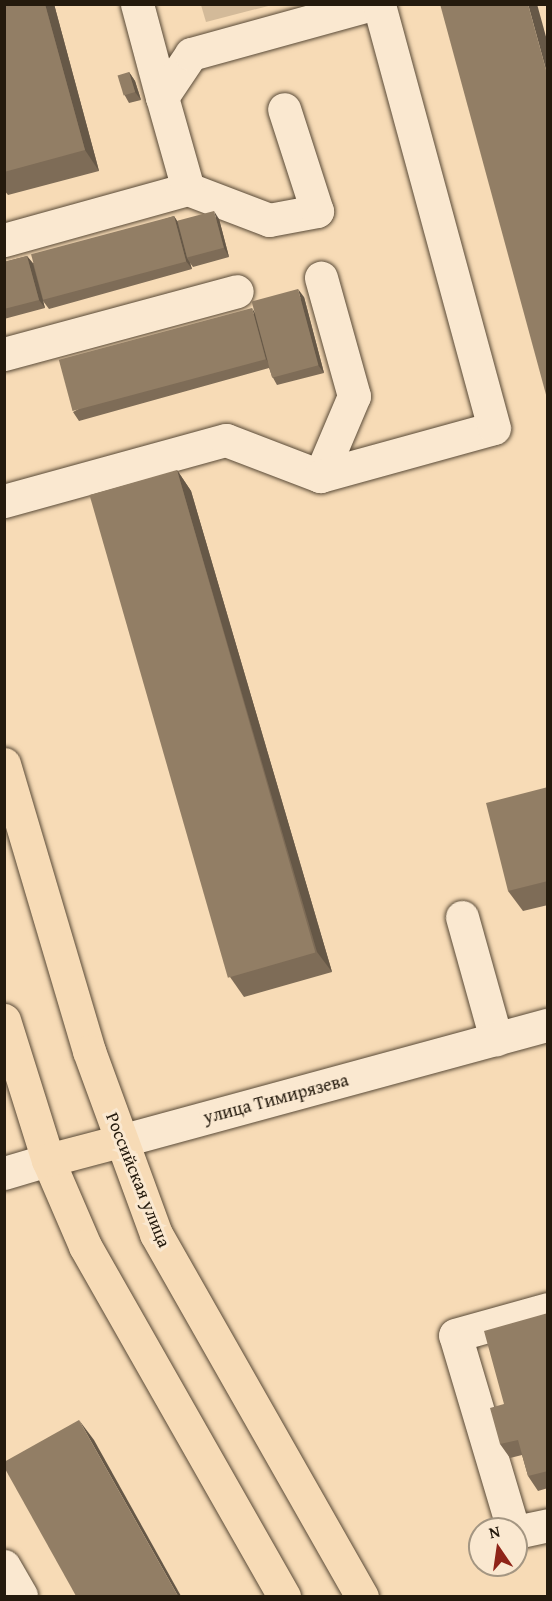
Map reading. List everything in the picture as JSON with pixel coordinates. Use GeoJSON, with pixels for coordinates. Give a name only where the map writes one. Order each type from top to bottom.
{"type":"FeatureCollection","features":[{"type":"Feature","properties":{"kind":"main road","name":"Российская улица"},"geometry":{"type":"LineString","coordinates":[[4,764],[89,1052],[156,1234],[362,1596]]}},
{"type":"Feature","properties":{"kind":"main road"},"geometry":{"type":"LineString","coordinates":[[4,1020],[48,1160],[85,1246],[284,1596]]}},
{"type":"Feature","properties":{"kind":"main road","name":"улица Тимирязева"},"geometry":{"type":"LineString","coordinates":[[48,1160],[120,1141]]}},
{"type":"Feature","properties":{"kind":"street"},"geometry":{"type":"LineString","coordinates":[[137,4],[188,189]]}},
{"type":"Feature","properties":{"kind":"street"},"geometry":{"type":"LineString","coordinates":[[162,97],[191,54],[373,4]]}},
{"type":"Feature","properties":{"kind":"street"},"geometry":{"type":"LineString","coordinates":[[4,501],[226,440],[320,476],[494,428],[379,4]]}},
{"type":"Feature","properties":{"kind":"street"},"geometry":{"type":"LineString","coordinates":[[4,240],[188,189],[269,220],[317,211],[284,109]]}},
{"type":"Feature","properties":{"kind":"street"},"geometry":{"type":"LineString","coordinates":[[320,476],[354,396],[321,278]]}},
{"type":"Feature","properties":{"kind":"street"},"geometry":{"type":"LineString","coordinates":[[4,354],[237,291]]}},
{"type":"Feature","properties":{"kind":"street"},"geometry":{"type":"LineString","coordinates":[[462,917],[496,1039]]}},
{"type":"Feature","properties":{"kind":"street","name":"улица Тимирязева"},"geometry":{"type":"LineString","coordinates":[[120,1141],[548,1026]]}},
{"type":"Feature","properties":{"kind":"street","name":"улица Тимирязева"},"geometry":{"type":"LineString","coordinates":[[4,1173],[48,1160]]}},
{"type":"Feature","properties":{"kind":"street"},"geometry":{"type":"LineString","coordinates":[[511,1517],[455,1335],[548,1309]]}},
{"type":"Feature","properties":{"kind":"street"},"geometry":{"type":"LineString","coordinates":[[528,1529],[548,1525]]}},
{"type":"Feature","properties":{"kind":"street"},"geometry":{"type":"LineString","coordinates":[[4,1566],[21,1596]]}},
{"type":"Feature","properties":{"kind":"shaded area"},"geometry":{"type":"Polygon","coordinates":[[[201,4],[272,5],[206,22],[201,4]]]}},
{"type":"Feature","properties":{"kind":"building"},"geometry":{"type":"Polygon","coordinates":[[[4,4],[45,4],[85,150],[4,172],[4,4]]]}},
{"type":"Feature","properties":{"kind":"building"},"geometry":{"type":"Polygon","coordinates":[[[440,4],[528,4],[548,77],[548,402],[440,4]]]}},
{"type":"Feature","properties":{"kind":"building"},"geometry":{"type":"Polygon","coordinates":[[[129,72],[135,92],[124,96],[118,76],[129,72]]]}},
{"type":"Feature","properties":{"kind":"building"},"geometry":{"type":"Polygon","coordinates":[[[214,211],[224,248],[187,258],[177,221],[214,211]]]}},
{"type":"Feature","properties":{"kind":"building"},"geometry":{"type":"Polygon","coordinates":[[[174,216],[186,261],[43,300],[31,254],[174,216]]]}},
{"type":"Feature","properties":{"kind":"building"},"geometry":{"type":"Polygon","coordinates":[[[27,256],[39,300],[4,309],[4,262],[27,256]]]}},
{"type":"Feature","properties":{"kind":"building"},"geometry":{"type":"Polygon","coordinates":[[[298,289],[318,365],[272,378],[252,301],[298,289]]]}},
{"type":"Feature","properties":{"kind":"building"},"geometry":{"type":"Polygon","coordinates":[[[252,308],[266,359],[73,411],[59,360],[252,308]]]}},
{"type":"Feature","properties":{"kind":"building"},"geometry":{"type":"Polygon","coordinates":[[[177,470],[315,953],[228,978],[90,495],[177,470]]]}},
{"type":"Feature","properties":{"kind":"building"},"geometry":{"type":"Polygon","coordinates":[[[548,787],[548,881],[508,891],[486,803],[548,787]]]}},
{"type":"Feature","properties":{"kind":"building"},"geometry":{"type":"Polygon","coordinates":[[[548,1313],[548,1471],[528,1476],[518,1440],[500,1444],[490,1408],[504,1404],[484,1331],[548,1313]]]}},
{"type":"Feature","properties":{"kind":"building"},"geometry":{"type":"Polygon","coordinates":[[[79,1420],[178,1596],[76,1596],[4,1467],[4,1462],[79,1420]]]}}]}
